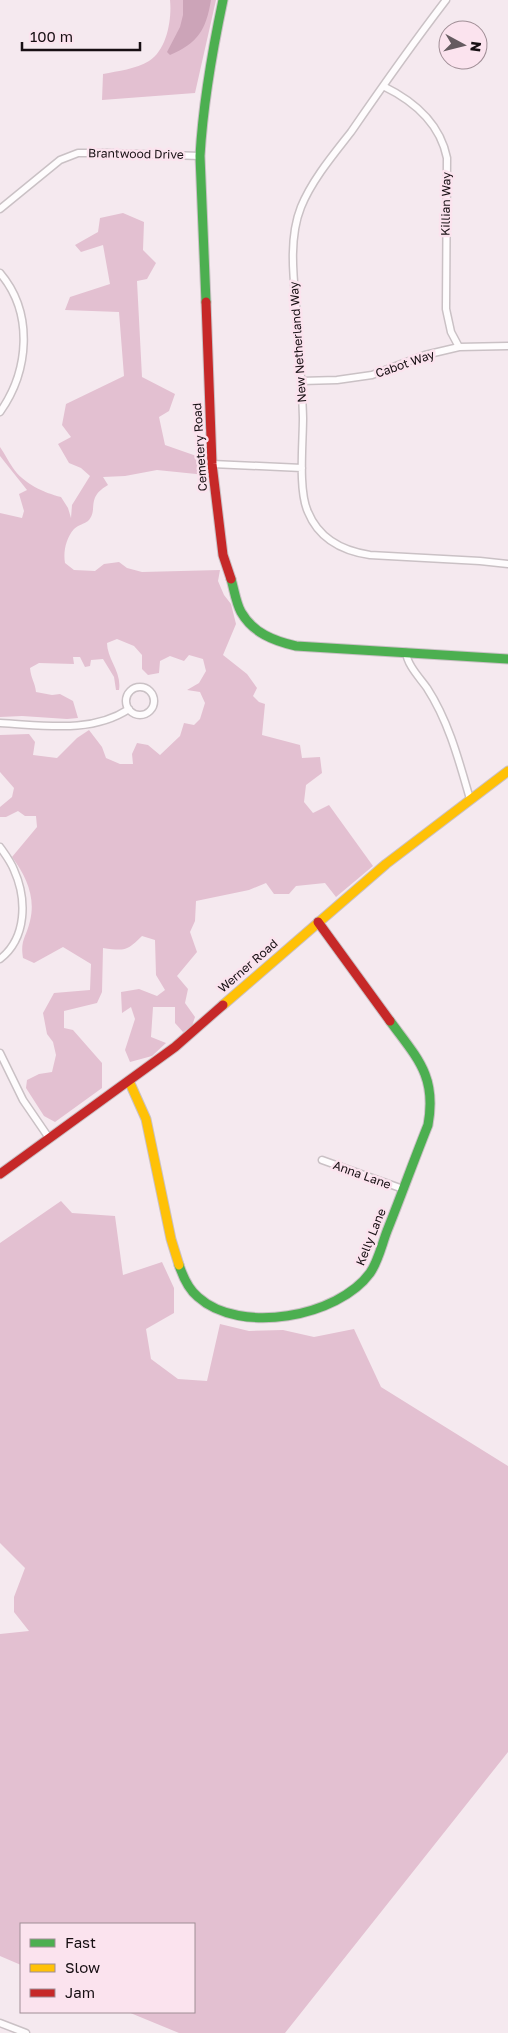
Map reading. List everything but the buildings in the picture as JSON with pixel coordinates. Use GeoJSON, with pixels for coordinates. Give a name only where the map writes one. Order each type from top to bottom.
{"type":"FeatureCollection","features":[{"type":"Feature","properties":{"kind":"street","name":"Cemetery Road"},"geometry":{"type":"LineString","coordinates":[[223,0],[206,80],[201,115],[200,156],[212,464],[222,555],[241,612],[252,628],[272,640],[296,646],[508,659]]}},
{"type":"Feature","properties":{"kind":"street","name":"New Netherland Way"},"geometry":{"type":"LineString","coordinates":[[446,0],[325,168],[300,208],[294,242],[293,272],[301,381],[302,468],[307,511],[319,531],[336,546],[352,552],[370,555],[508,564]]}},
{"type":"Feature","properties":{"kind":"street","name":"Killian Way"},"geometry":{"type":"LineString","coordinates":[[383,86],[412,104],[428,119],[439,132],[444,144],[447,158],[446,309],[451,332],[459,347]]}},
{"type":"Feature","properties":{"kind":"street","name":"Brantwood Drive"},"geometry":{"type":"LineString","coordinates":[[0,209],[60,160],[78,154],[200,156]]}},
{"type":"Feature","properties":{"kind":"street"},"geometry":{"type":"LineString","coordinates":[[0,272],[9,284],[18,306],[24,332],[24,350],[14,388],[0,412]]}},
{"type":"Feature","properties":{"kind":"street","name":"Cabot Way"},"geometry":{"type":"LineString","coordinates":[[301,381],[337,380],[372,375],[425,355],[459,347],[508,346]]}},
{"type":"Feature","properties":{"kind":"street"},"geometry":{"type":"LineString","coordinates":[[212,464],[302,468]]}},
{"type":"Feature","properties":{"kind":"street"},"geometry":{"type":"LineString","coordinates":[[406,652],[409,663],[428,690],[451,737],[470,799]]}},
{"type":"Feature","properties":{"kind":"street"},"geometry":{"type":"LineString","coordinates":[[143,688],[150,692],[153,700],[150,711],[139,715],[128,709],[127,697],[132,690],[143,688]]}},
{"type":"Feature","properties":{"kind":"street"},"geometry":{"type":"LineString","coordinates":[[0,723],[87,726],[111,719],[128,709]]}},
{"type":"Feature","properties":{"kind":"street","name":"Werner Road"},"geometry":{"type":"LineString","coordinates":[[0,1174],[175,1047],[386,864],[508,771]]}},
{"type":"Feature","properties":{"kind":"street"},"geometry":{"type":"LineString","coordinates":[[0,847],[14,869],[21,889],[23,909],[21,927],[13,944],[0,959]]}},
{"type":"Feature","properties":{"kind":"street","name":"Kelly Lane"},"geometry":{"type":"LineString","coordinates":[[129,1081],[146,1118],[181,1276],[195,1296],[217,1310],[240,1316],[270,1317],[306,1312],[336,1303],[358,1289],[371,1272],[428,1126],[433,1101],[429,1079],[419,1060],[318,922]]}},
{"type":"Feature","properties":{"kind":"street"},"geometry":{"type":"LineString","coordinates":[[0,1053],[23,1100],[50,1138]]}},
{"type":"Feature","properties":{"kind":"street","name":"Anna Lane"},"geometry":{"type":"LineString","coordinates":[[322,1160],[403,1189]]}},
{"type":"Feature","properties":{"kind":"street"},"geometry":{"type":"LineString","coordinates":[[0,2023],[26,2033]]}},
{"type":"Feature","properties":{"kind":"shaded area"},"geometry":{"type":"Polygon","coordinates":[[[170,0],[216,0],[195,93],[102,100],[103,74],[144,64],[160,50],[169,25],[170,0]]]}},
{"type":"Feature","properties":{"kind":"shaded area"},"geometry":{"type":"Polygon","coordinates":[[[183,0],[211,0],[206,20],[199,34],[188,46],[170,55],[167,52],[180,27],[183,15],[183,0]]]}},
{"type":"Feature","properties":{"kind":"shaded area"},"geometry":{"type":"Polygon","coordinates":[[[123,213],[144,222],[143,250],[156,263],[147,279],[137,281],[142,377],[175,394],[169,411],[159,417],[165,445],[205,459],[206,475],[157,470],[125,476],[103,477],[108,485],[94,499],[93,513],[88,521],[71,533],[65,550],[65,563],[74,570],[95,571],[104,564],[119,562],[127,568],[142,572],[220,570],[218,581],[224,595],[231,604],[236,624],[223,655],[247,674],[257,688],[253,696],[259,702],[265,704],[262,735],[300,745],[302,758],[320,757],[322,773],[306,785],[304,802],[313,813],[329,805],[373,866],[336,897],[325,883],[296,886],[289,894],[274,894],[266,883],[249,890],[196,901],[195,921],[190,932],[197,952],[177,976],[188,989],[185,1003],[195,1017],[192,1026],[183,1032],[175,1023],[175,1007],[153,1007],[151,1037],[166,1043],[152,1056],[130,1062],[125,1050],[135,1019],[131,1007],[122,1013],[121,992],[139,989],[157,996],[165,990],[156,975],[155,940],[142,936],[133,945],[125,949],[103,948],[102,992],[97,1003],[64,1011],[64,1028],[73,1030],[102,1063],[102,1088],[55,1122],[44,1116],[26,1088],[27,1080],[39,1074],[52,1072],[56,1055],[53,1042],[47,1034],[43,1013],[54,993],[90,990],[91,964],[63,947],[34,963],[23,958],[23,943],[30,921],[32,904],[25,879],[12,857],[37,827],[36,816],[25,816],[18,811],[6,817],[0,817],[0,807],[12,797],[14,788],[0,772],[0,735],[29,734],[35,742],[33,755],[57,758],[77,738],[89,730],[102,747],[106,758],[120,764],[133,764],[132,754],[137,743],[148,745],[160,755],[180,736],[184,723],[194,725],[200,719],[205,703],[200,692],[187,690],[199,683],[206,671],[203,659],[189,655],[184,661],[170,656],[160,661],[159,673],[148,675],[142,669],[142,655],[134,646],[117,639],[107,643],[109,655],[117,671],[119,690],[116,690],[114,677],[103,659],[91,660],[90,666],[85,667],[80,657],[73,657],[74,664],[39,663],[30,668],[36,692],[52,695],[60,694],[73,701],[78,718],[0,717],[0,513],[22,518],[24,511],[19,494],[27,490],[0,456],[0,447],[13,468],[28,483],[61,497],[68,508],[71,518],[72,505],[90,476],[81,468],[69,463],[58,444],[71,437],[62,425],[66,404],[124,376],[119,312],[65,310],[70,297],[110,284],[103,245],[81,252],[75,245],[98,232],[100,218],[123,213]]]}},
{"type":"Feature","properties":{"kind":"shaded area"},"geometry":{"type":"Polygon","coordinates":[[[61,1201],[72,1213],[115,1216],[123,1275],[162,1262],[174,1288],[174,1313],[146,1329],[151,1359],[178,1379],[207,1381],[220,1324],[249,1331],[283,1330],[314,1337],[354,1329],[381,1387],[508,1466],[508,1752],[285,2033],[179,2033],[130,2013],[195,2013],[195,1923],[20,1923],[20,1965],[0,1956],[0,1634],[29,1631],[14,1612],[14,1597],[25,1568],[0,1543],[0,1243],[61,1201]]]}},
{"type":"Feature","properties":{"kind":"traffic: fast"},"geometry":{"type":"LineString","coordinates":[[206,302],[200,156],[208,78],[223,0]]}},
{"type":"Feature","properties":{"kind":"traffic: fast"},"geometry":{"type":"LineString","coordinates":[[231,579],[238,604],[246,619],[258,631],[272,639],[288,644],[508,659]]}},
{"type":"Feature","properties":{"kind":"traffic: fast"},"geometry":{"type":"LineString","coordinates":[[179,1265],[191,1290],[216,1309],[238,1315],[262,1318],[288,1316],[313,1310],[336,1301],[355,1288],[370,1273],[378,1258],[428,1125],[430,1108],[430,1093],[423,1068],[390,1021]]}},
{"type":"Feature","properties":{"kind":"traffic: slow"},"geometry":{"type":"LineString","coordinates":[[223,1005],[386,864],[508,771]]}},
{"type":"Feature","properties":{"kind":"traffic: slow"},"geometry":{"type":"LineString","coordinates":[[129,1081],[146,1119],[171,1239],[179,1265]]}},
{"type":"Feature","properties":{"kind":"traffic: jam"},"geometry":{"type":"LineString","coordinates":[[206,302],[212,464],[223,555],[231,579]]}},
{"type":"Feature","properties":{"kind":"traffic: jam"},"geometry":{"type":"LineString","coordinates":[[318,922],[390,1021]]}},
{"type":"Feature","properties":{"kind":"traffic: jam"},"geometry":{"type":"LineString","coordinates":[[0,1174],[175,1047],[223,1005]]}}]}
